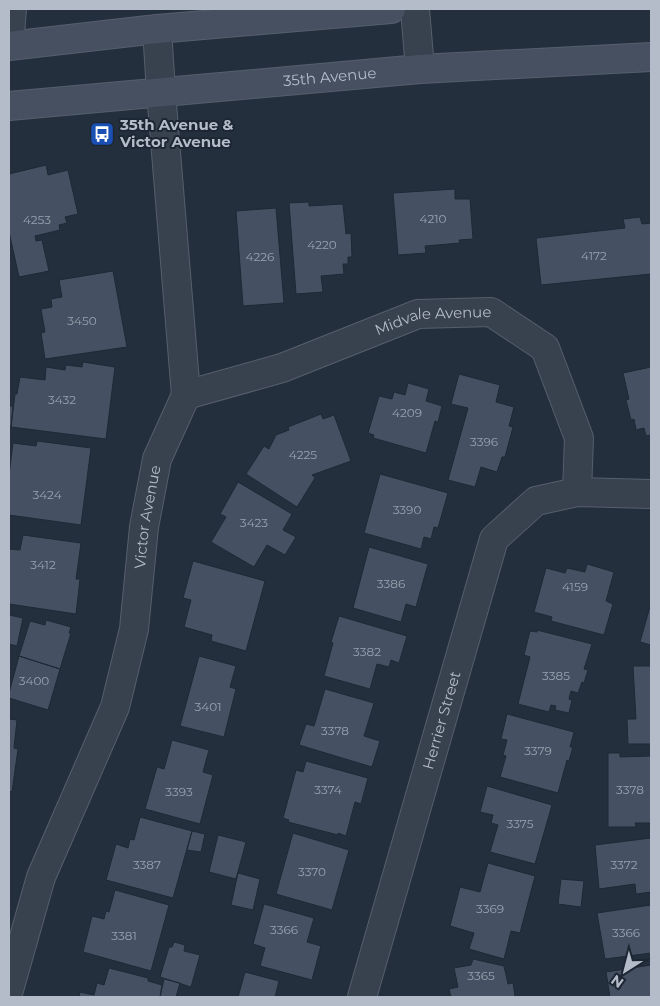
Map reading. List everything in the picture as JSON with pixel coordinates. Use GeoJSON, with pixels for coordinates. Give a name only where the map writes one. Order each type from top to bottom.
{"type":"FeatureCollection","features":[{"type":"Feature","properties":{"kind":"main road"},"geometry":{"type":"LineString","coordinates":[[9,45],[157,29],[391,9]]}},
{"type":"Feature","properties":{"kind":"main road","name":"35th Avenue"},"geometry":{"type":"LineString","coordinates":[[9,106],[420,69],[651,57]]}},
{"type":"Feature","properties":{"kind":"street"},"geometry":{"type":"LineString","coordinates":[[9,45],[12,9]]}},
{"type":"Feature","properties":{"kind":"street"},"geometry":{"type":"LineString","coordinates":[[415,9],[420,69]]}},
{"type":"Feature","properties":{"kind":"street","name":"Victor Avenue"},"geometry":{"type":"LineString","coordinates":[[9,990],[41,877],[115,706],[134,630],[144,527],[157,459],[186,395],[157,29]]}},
{"type":"Feature","properties":{"kind":"street","name":"Midvale Avenue"},"geometry":{"type":"LineString","coordinates":[[186,395],[282,368],[418,314],[491,312],[545,348],[579,438],[577,492]]}},
{"type":"Feature","properties":{"kind":"street"},"geometry":{"type":"LineString","coordinates":[[577,492],[651,494]]}},
{"type":"Feature","properties":{"kind":"street","name":"Herrier Street"},"geometry":{"type":"LineString","coordinates":[[362,997],[494,539],[536,501],[577,492]]}},
{"type":"Feature","properties":{"kind":"building"},"geometry":{"type":"Polygon","coordinates":[[[46,165],[48,175],[68,170],[78,214],[65,217],[67,223],[59,225],[60,230],[35,236],[36,241],[42,240],[49,271],[19,277],[9,232],[9,174],[46,165]]]}},
{"type":"Feature","properties":{"kind":"building"},"geometry":{"type":"Polygon","coordinates":[[[455,189],[455,199],[470,199],[473,239],[459,240],[460,243],[425,246],[426,253],[398,255],[393,193],[455,189]]]}},
{"type":"Feature","properties":{"kind":"building"},"geometry":{"type":"Polygon","coordinates":[[[309,202],[309,206],[343,204],[346,234],[351,233],[352,257],[348,257],[348,264],[343,264],[344,274],[321,276],[323,292],[296,294],[289,203],[309,202]]]}},
{"type":"Feature","properties":{"kind":"building"},"geometry":{"type":"Polygon","coordinates":[[[276,208],[284,303],[243,306],[236,211],[276,208]]]}},
{"type":"Feature","properties":{"kind":"building"},"geometry":{"type":"Polygon","coordinates":[[[640,217],[642,224],[651,223],[651,274],[541,285],[536,238],[625,228],[623,219],[640,217]]]}},
{"type":"Feature","properties":{"kind":"building"},"geometry":{"type":"Polygon","coordinates":[[[113,271],[127,347],[45,359],[41,333],[45,332],[41,309],[52,307],[51,299],[62,297],[59,280],[113,271]]]}},
{"type":"Feature","properties":{"kind":"building"},"geometry":{"type":"Polygon","coordinates":[[[83,362],[115,367],[106,439],[11,427],[15,394],[17,394],[20,377],[45,380],[46,367],[65,370],[66,365],[82,367],[83,362]]]}},
{"type":"Feature","properties":{"kind":"building"},"geometry":{"type":"Polygon","coordinates":[[[651,367],[651,435],[646,436],[644,428],[636,430],[634,419],[631,420],[626,400],[629,399],[623,373],[651,367]]]}},
{"type":"Feature","properties":{"kind":"building"},"geometry":{"type":"Polygon","coordinates":[[[459,374],[500,385],[496,402],[514,407],[509,426],[513,427],[505,457],[502,457],[497,472],[481,467],[475,487],[448,480],[468,408],[451,404],[459,374]]]}},
{"type":"Feature","properties":{"kind":"building"},"geometry":{"type":"Polygon","coordinates":[[[408,383],[429,389],[426,401],[442,406],[438,422],[435,421],[426,453],[373,438],[374,435],[368,433],[379,396],[392,399],[394,392],[405,395],[408,383]]]}},
{"type":"Feature","properties":{"kind":"building"},"geometry":{"type":"Polygon","coordinates":[[[9,406],[13,406],[11,427],[9,427],[9,406]]]}},
{"type":"Feature","properties":{"kind":"building"},"geometry":{"type":"Polygon","coordinates":[[[321,414],[323,419],[334,415],[351,461],[312,475],[315,478],[297,507],[246,474],[264,446],[269,449],[276,435],[289,430],[288,427],[321,414]]]}},
{"type":"Feature","properties":{"kind":"building"},"geometry":{"type":"Polygon","coordinates":[[[37,441],[91,448],[81,525],[9,515],[9,475],[13,443],[36,446],[37,441]]]}},
{"type":"Feature","properties":{"kind":"building"},"geometry":{"type":"Polygon","coordinates":[[[380,474],[448,493],[438,528],[434,527],[431,539],[424,537],[421,549],[364,533],[380,474]]]}},
{"type":"Feature","properties":{"kind":"building"},"geometry":{"type":"Polygon","coordinates":[[[238,482],[292,514],[283,530],[296,537],[285,555],[267,545],[254,567],[211,542],[226,517],[220,514],[238,482]]]}},
{"type":"Feature","properties":{"kind":"building"},"geometry":{"type":"Polygon","coordinates":[[[23,535],[81,543],[76,579],[80,579],[76,614],[9,604],[9,549],[20,550],[23,535]]]}},
{"type":"Feature","properties":{"kind":"building"},"geometry":{"type":"Polygon","coordinates":[[[369,547],[428,564],[416,607],[406,604],[401,622],[353,608],[369,547]]]}},
{"type":"Feature","properties":{"kind":"building"},"geometry":{"type":"Polygon","coordinates":[[[193,561],[265,581],[246,651],[211,641],[212,635],[184,627],[191,600],[183,598],[193,561]]]}},
{"type":"Feature","properties":{"kind":"building"},"geometry":{"type":"Polygon","coordinates":[[[587,564],[614,572],[606,601],[613,604],[604,635],[551,621],[552,617],[534,612],[546,568],[565,573],[567,568],[585,572],[587,564]]]}},
{"type":"Feature","properties":{"kind":"building"},"geometry":{"type":"Polygon","coordinates":[[[651,603],[651,645],[640,642],[651,603]]]}},
{"type":"Feature","properties":{"kind":"building"},"geometry":{"type":"Polygon","coordinates":[[[9,615],[23,618],[17,646],[9,644],[9,615]]]}},
{"type":"Feature","properties":{"kind":"building"},"geometry":{"type":"Polygon","coordinates":[[[339,616],[407,636],[399,663],[391,660],[389,667],[377,664],[370,689],[324,676],[339,616]]]}},
{"type":"Feature","properties":{"kind":"building"},"geometry":{"type":"Polygon","coordinates":[[[46,620],[71,627],[69,633],[71,633],[60,669],[19,656],[30,621],[45,625],[46,620]]]}},
{"type":"Feature","properties":{"kind":"building"},"geometry":{"type":"Polygon","coordinates":[[[537,630],[592,644],[584,669],[588,670],[584,683],[582,682],[578,693],[571,691],[569,699],[572,700],[569,713],[555,710],[556,706],[551,705],[549,712],[518,704],[530,657],[524,655],[530,631],[537,632],[537,630]]]}},
{"type":"Feature","properties":{"kind":"building"},"geometry":{"type":"Polygon","coordinates":[[[19,656],[60,669],[48,710],[9,698],[19,656]]]}},
{"type":"Feature","properties":{"kind":"building"},"geometry":{"type":"Polygon","coordinates":[[[199,656],[236,666],[230,687],[236,689],[224,737],[180,726],[199,656]]]}},
{"type":"Feature","properties":{"kind":"building"},"geometry":{"type":"Polygon","coordinates":[[[633,666],[651,666],[651,744],[628,744],[627,719],[636,719],[633,666]]]}},
{"type":"Feature","properties":{"kind":"building"},"geometry":{"type":"Polygon","coordinates":[[[325,689],[374,703],[364,736],[380,741],[372,767],[299,745],[306,724],[314,726],[325,689]]]}},
{"type":"Feature","properties":{"kind":"building"},"geometry":{"type":"Polygon","coordinates":[[[507,714],[574,732],[570,747],[573,747],[569,761],[567,760],[558,793],[500,777],[506,756],[503,755],[507,740],[501,739],[507,714]]]}},
{"type":"Feature","properties":{"kind":"building"},"geometry":{"type":"Polygon","coordinates":[[[9,719],[17,720],[14,748],[18,749],[12,792],[9,791],[9,719]]]}},
{"type":"Feature","properties":{"kind":"building"},"geometry":{"type":"Polygon","coordinates":[[[172,740],[209,750],[203,772],[213,775],[200,824],[145,809],[157,767],[164,769],[172,740]]]}},
{"type":"Feature","properties":{"kind":"building"},"geometry":{"type":"Polygon","coordinates":[[[608,753],[620,753],[620,757],[651,756],[651,823],[635,823],[636,827],[608,827],[608,753]]]}},
{"type":"Feature","properties":{"kind":"building"},"geometry":{"type":"Polygon","coordinates":[[[306,761],[368,778],[361,804],[355,802],[346,836],[288,822],[289,820],[283,818],[296,770],[303,772],[306,761]]]}},
{"type":"Feature","properties":{"kind":"building"},"geometry":{"type":"Polygon","coordinates":[[[487,786],[552,805],[535,864],[490,852],[498,825],[491,823],[493,815],[480,812],[487,786]]]}},
{"type":"Feature","properties":{"kind":"building"},"geometry":{"type":"Polygon","coordinates":[[[140,817],[192,831],[173,898],[106,880],[116,844],[128,848],[130,839],[134,840],[140,817]]]}},
{"type":"Feature","properties":{"kind":"building"},"geometry":{"type":"Polygon","coordinates":[[[192,831],[205,834],[201,852],[187,850],[192,831]]]}},
{"type":"Feature","properties":{"kind":"building"},"geometry":{"type":"Polygon","coordinates":[[[293,833],[349,850],[332,910],[276,894],[293,833]]]}},
{"type":"Feature","properties":{"kind":"building"},"geometry":{"type":"Polygon","coordinates":[[[218,835],[246,842],[236,879],[209,872],[218,835]]]}},
{"type":"Feature","properties":{"kind":"building"},"geometry":{"type":"Polygon","coordinates":[[[651,838],[651,892],[636,894],[635,884],[599,889],[595,845],[651,838]]]}},
{"type":"Feature","properties":{"kind":"building"},"geometry":{"type":"Polygon","coordinates":[[[488,863],[535,876],[520,933],[511,931],[504,959],[469,949],[474,933],[450,926],[460,887],[480,892],[488,863]]]}},
{"type":"Feature","properties":{"kind":"building"},"geometry":{"type":"Polygon","coordinates":[[[238,873],[260,879],[253,910],[231,905],[238,873]]]}},
{"type":"Feature","properties":{"kind":"building"},"geometry":{"type":"Polygon","coordinates":[[[561,879],[584,881],[581,907],[558,904],[561,879]]]}},
{"type":"Feature","properties":{"kind":"building"},"geometry":{"type":"Polygon","coordinates":[[[115,890],[169,905],[151,971],[83,952],[92,916],[104,919],[106,911],[109,912],[115,890]]]}},
{"type":"Feature","properties":{"kind":"building"},"geometry":{"type":"Polygon","coordinates":[[[264,904],[314,918],[307,942],[321,946],[312,980],[260,966],[265,948],[253,944],[264,904]]]}},
{"type":"Feature","properties":{"kind":"building"},"geometry":{"type":"Polygon","coordinates":[[[651,905],[651,953],[605,959],[597,913],[651,905]]]}},
{"type":"Feature","properties":{"kind":"building"},"geometry":{"type":"Polygon","coordinates":[[[174,942],[185,945],[184,951],[200,955],[191,987],[160,977],[169,947],[172,947],[174,942]]]}},
{"type":"Feature","properties":{"kind":"building"},"geometry":{"type":"Polygon","coordinates":[[[473,959],[504,966],[508,984],[513,983],[515,996],[519,995],[519,997],[451,997],[449,989],[458,987],[454,968],[471,965],[473,959]]]}},
{"type":"Feature","properties":{"kind":"building"},"geometry":{"type":"Polygon","coordinates":[[[651,965],[651,997],[610,997],[606,972],[651,965]]]}},
{"type":"Feature","properties":{"kind":"building"},"geometry":{"type":"Polygon","coordinates":[[[109,968],[148,978],[148,981],[162,985],[160,997],[79,997],[80,992],[94,995],[97,983],[104,985],[109,968]]]}},
{"type":"Feature","properties":{"kind":"building"},"geometry":{"type":"Polygon","coordinates":[[[245,972],[279,981],[275,997],[238,997],[245,972]]]}},
{"type":"Feature","properties":{"kind":"building"},"geometry":{"type":"Polygon","coordinates":[[[164,979],[180,983],[176,997],[160,997],[164,979]]]}},
{"type":"Feature","properties":{"kind":"place","name":"35th Avenue & Victor Avenue"},"geometry":{"type":"Point","coordinates":[102,134]}}]}
